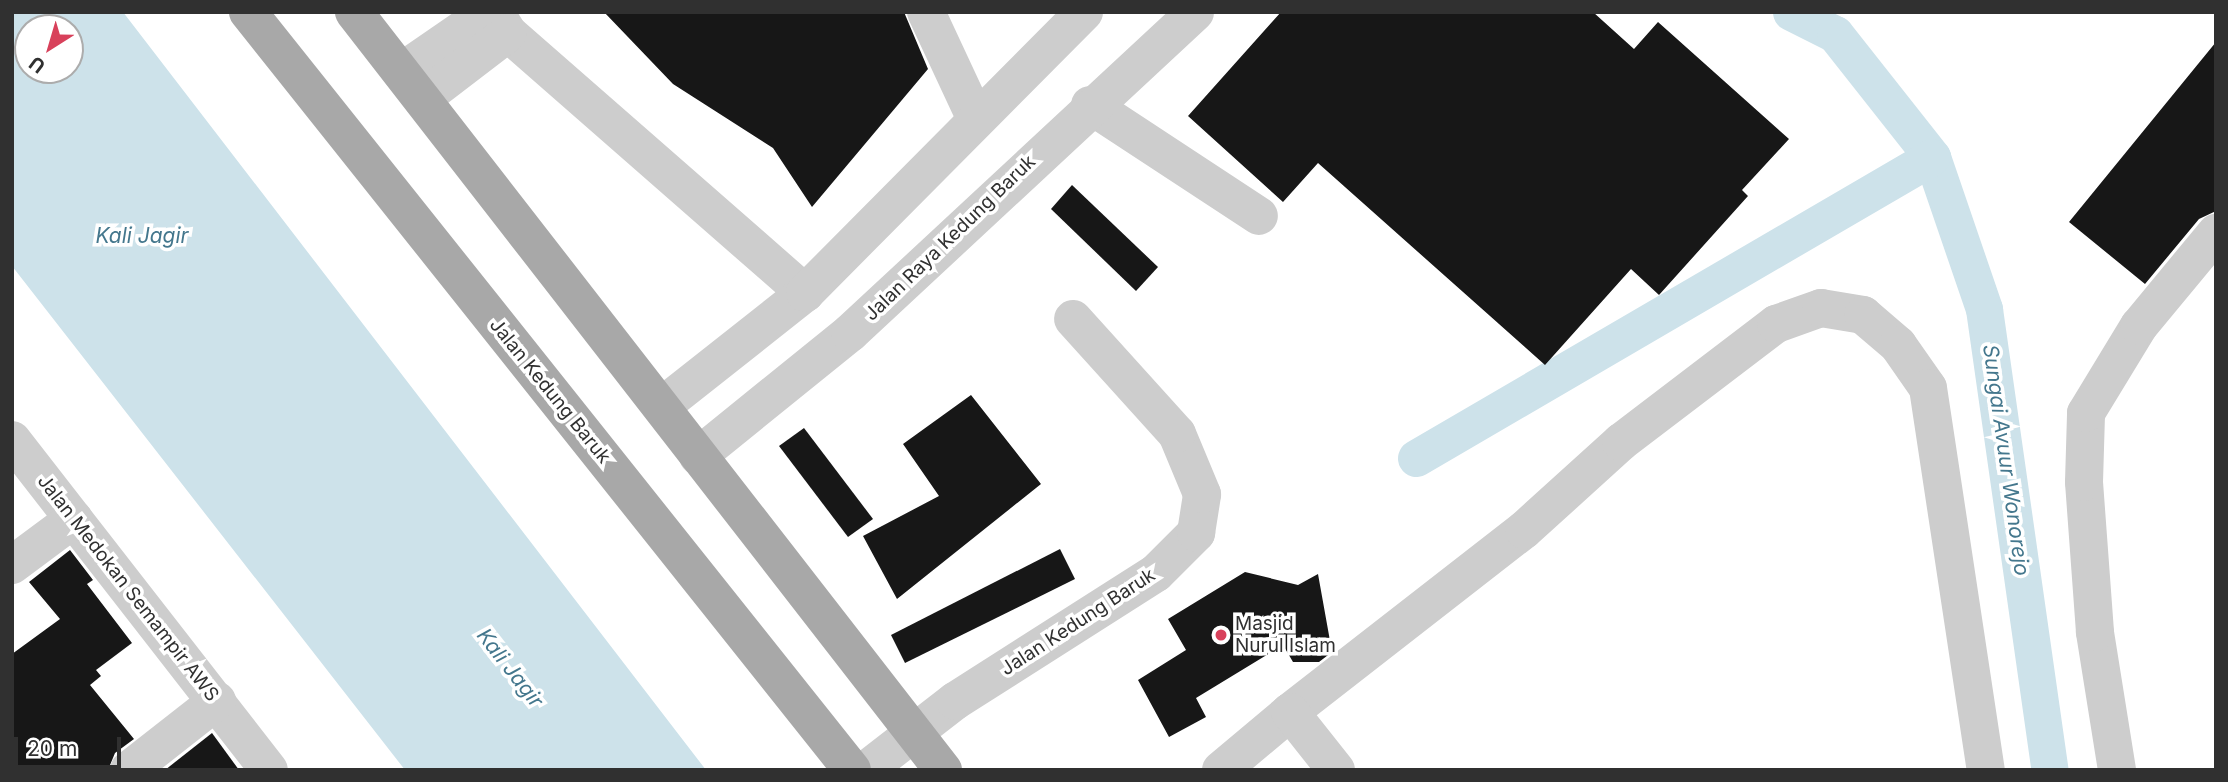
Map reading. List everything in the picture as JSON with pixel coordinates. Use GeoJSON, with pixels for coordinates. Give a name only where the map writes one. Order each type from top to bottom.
{"type":"FeatureCollection","features":[{"type":"Feature","properties":{"kind":"main road","name":"Jalan Kedung Baruk"},"geometry":{"type":"LineString","coordinates":[[248,12],[852,770]]}},
{"type":"Feature","properties":{"kind":"main road"},"geometry":{"type":"LineString","coordinates":[[354,12],[943,770]]}},
{"type":"Feature","properties":{"kind":"street"},"geometry":{"type":"LineString","coordinates":[[926,12],[976,119]]}},
{"type":"Feature","properties":{"kind":"street"},"geometry":{"type":"LineString","coordinates":[[662,406],[805,293],[1084,12]]}},
{"type":"Feature","properties":{"kind":"street","name":"Jalan Raya Kedung Baruk"},"geometry":{"type":"LineString","coordinates":[[698,456],[850,333],[1090,105],[1195,12]]}},
{"type":"Feature","properties":{"kind":"street"},"geometry":{"type":"LineString","coordinates":[[411,86],[497,19],[805,293]]}},
{"type":"Feature","properties":{"kind":"street"},"geometry":{"type":"LineString","coordinates":[[1090,105],[1259,216]]}},
{"type":"Feature","properties":{"kind":"street"},"geometry":{"type":"LineString","coordinates":[[2117,770],[2095,632],[2084,482],[2086,413],[2139,326],[2216,233]]}},
{"type":"Feature","properties":{"kind":"street"},"geometry":{"type":"LineString","coordinates":[[1221,770],[1290,712],[1524,530],[1621,442],[1776,324],[1821,308],[1863,315],[1898,345],[1928,388],[1986,770]]}},
{"type":"Feature","properties":{"kind":"street","name":"Jalan Kedung Baruk"},"geometry":{"type":"LineString","coordinates":[[866,770],[911,731],[1156,573],[1196,533],[1202,494],[1177,434],[1073,319]]}},
{"type":"Feature","properties":{"kind":"street","name":"Jalan Medokan Semampir AWS"},"geometry":{"type":"LineString","coordinates":[[12,440],[269,770]]}},
{"type":"Feature","properties":{"kind":"street"},"geometry":{"type":"LineString","coordinates":[[12,565],[74,519]]}},
{"type":"Feature","properties":{"kind":"street"},"geometry":{"type":"LineString","coordinates":[[129,770],[217,701]]}},
{"type":"Feature","properties":{"kind":"street"},"geometry":{"type":"LineString","coordinates":[[1290,712],[1336,770]]}},
{"type":"Feature","properties":{"kind":"water","name":"Kali Jagir"},"geometry":{"type":"Polygon","coordinates":[[[12,12],[123,12],[706,770],[405,770],[12,266],[12,12]]]}},
{"type":"Feature","properties":{"kind":"building"},"geometry":{"type":"Polygon","coordinates":[[[604,12],[904,12],[928,69],[812,207],[773,148],[673,84],[604,12]]]}},
{"type":"Feature","properties":{"kind":"building"},"geometry":{"type":"Polygon","coordinates":[[[1281,12],[1593,12],[1634,49],[1658,22],[1789,139],[1742,190],[1748,196],[1659,295],[1631,269],[1545,365],[1318,163],[1283,202],[1188,116],[1281,12]]]}},
{"type":"Feature","properties":{"kind":"building"},"geometry":{"type":"Polygon","coordinates":[[[2216,42],[2216,211],[2199,219],[2145,284],[2069,222],[2216,42]]]}},
{"type":"Feature","properties":{"kind":"building"},"geometry":{"type":"Polygon","coordinates":[[[1072,185],[1158,267],[1136,291],[1051,209],[1072,185]]]}},
{"type":"Feature","properties":{"kind":"building"},"geometry":{"type":"Polygon","coordinates":[[[971,395],[1041,484],[897,599],[863,536],[939,496],[903,444],[971,395]]]}},
{"type":"Feature","properties":{"kind":"building"},"geometry":{"type":"Polygon","coordinates":[[[804,428],[873,519],[848,537],[779,446],[804,428]]]}},
{"type":"Feature","properties":{"kind":"building"},"geometry":{"type":"Polygon","coordinates":[[[1060,549],[1075,579],[905,663],[891,635],[1060,549]]]}},
{"type":"Feature","properties":{"kind":"building"},"geometry":{"type":"Polygon","coordinates":[[[70,550],[93,580],[87,584],[132,643],[96,670],[101,676],[90,685],[134,739],[115,753],[108,770],[12,770],[12,654],[60,619],[29,582],[70,550]]]}},
{"type":"Feature","properties":{"kind":"building"},"geometry":{"type":"Polygon","coordinates":[[[1245,572],[1298,585],[1318,574],[1332,652],[1319,662],[1293,662],[1283,645],[1196,698],[1206,717],[1169,737],[1138,680],[1186,650],[1168,619],[1245,572]]]}},
{"type":"Feature","properties":{"kind":"building"},"geometry":{"type":"Polygon","coordinates":[[[212,733],[239,770],[165,770],[212,733]]]}},
{"type":"Feature","properties":{"kind":"waterway","name":"Sungai Avuur Wonorejo"},"geometry":{"type":"LineString","coordinates":[[1791,12],[1835,34],[1932,157],[1984,309],[2050,770]]}},
{"type":"Feature","properties":{"kind":"waterway","name":"Sungai Avuur Wonorejo"},"geometry":{"type":"LineString","coordinates":[[1416,458],[1932,157]]}},
{"type":"Feature","properties":{"kind":"place","name":"Masjid Nurul Islam"},"geometry":{"type":"Point","coordinates":[1221,635]}}]}
